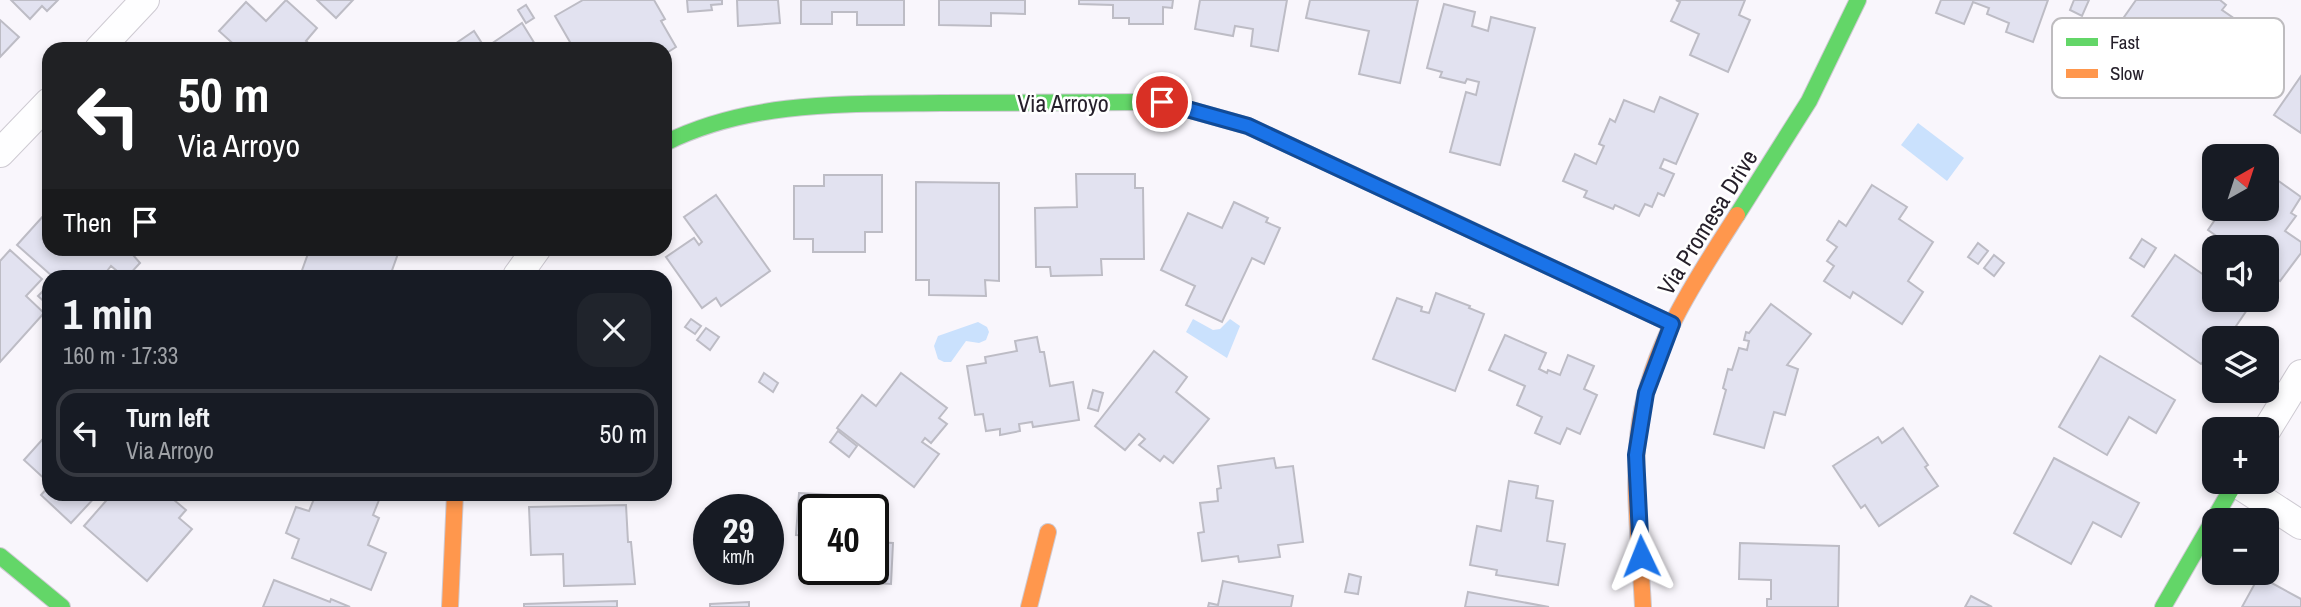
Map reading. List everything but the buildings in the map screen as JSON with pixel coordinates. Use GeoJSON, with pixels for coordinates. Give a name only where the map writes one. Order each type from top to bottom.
{"type":"FeatureCollection","features":[{"type":"Feature","properties":{"kind":"street"},"geometry":{"type":"LineString","coordinates":[[106,42],[145,0]]}},
{"type":"Feature","properties":{"kind":"street","name":"Via Promesa Drive"},"geometry":{"type":"LineString","coordinates":[[1643,607],[1636,455],[1646,393],[1672,324],[1687,294],[1809,101],[1858,0]]}},
{"type":"Feature","properties":{"kind":"street","name":"Via Arroyo"},"geometry":{"type":"LineString","coordinates":[[672,140],[755,111],[821,104],[1162,102],[1248,126],[1672,324]]}},
{"type":"Feature","properties":{"kind":"street"},"geometry":{"type":"LineString","coordinates":[[0,153],[42,109]]}},
{"type":"Feature","properties":{"kind":"street"},"geometry":{"type":"LineString","coordinates":[[2275,417],[2301,374]]}},
{"type":"Feature","properties":{"kind":"street"},"geometry":{"type":"LineString","coordinates":[[2163,607],[2228,494]]}},
{"type":"Feature","properties":{"kind":"street"},"geometry":{"type":"LineString","coordinates":[[2253,494],[2301,525]]}},
{"type":"Feature","properties":{"kind":"street"},"geometry":{"type":"LineString","coordinates":[[450,607],[455,501]]}},
{"type":"Feature","properties":{"kind":"street"},"geometry":{"type":"LineString","coordinates":[[1029,607],[1048,532]]}},
{"type":"Feature","properties":{"kind":"street"},"geometry":{"type":"LineString","coordinates":[[0,556],[62,607]]}},
{"type":"Feature","properties":{"kind":"water"},"geometry":{"type":"Polygon","coordinates":[[[1918,123],[1964,158],[1947,181],[1901,145],[1918,123]]]}},
{"type":"Feature","properties":{"kind":"water"},"geometry":{"type":"Polygon","coordinates":[[[1193,319],[1213,330],[1220,329],[1230,319],[1240,326],[1227,358],[1186,332],[1193,319]]]}},
{"type":"Feature","properties":{"kind":"water"},"geometry":{"type":"Polygon","coordinates":[[[978,322],[987,327],[989,332],[986,340],[979,343],[966,341],[951,362],[938,359],[934,346],[938,336],[978,322]]]}},
{"type":"Feature","properties":{"kind":"traffic: fast"},"geometry":{"type":"LineString","coordinates":[[1737,215],[1809,101],[1858,0]]}},
{"type":"Feature","properties":{"kind":"traffic: fast"},"geometry":{"type":"LineString","coordinates":[[672,140],[731,119],[800,107],[1149,102]]}},
{"type":"Feature","properties":{"kind":"traffic: fast"},"geometry":{"type":"LineString","coordinates":[[1452,221],[1672,324]]}},
{"type":"Feature","properties":{"kind":"traffic: fast"},"geometry":{"type":"LineString","coordinates":[[2163,607],[2228,494]]}},
{"type":"Feature","properties":{"kind":"traffic: fast"},"geometry":{"type":"LineString","coordinates":[[0,556],[62,607]]}},
{"type":"Feature","properties":{"kind":"traffic: slow"},"geometry":{"type":"LineString","coordinates":[[1149,102],[1162,102],[1248,126],[1452,221]]}},
{"type":"Feature","properties":{"kind":"traffic: slow"},"geometry":{"type":"LineString","coordinates":[[1643,607],[1636,467],[1640,421],[1646,393],[1654,365],[1678,313],[1737,215]]}},
{"type":"Feature","properties":{"kind":"traffic: slow"},"geometry":{"type":"LineString","coordinates":[[450,607],[455,501]]}},
{"type":"Feature","properties":{"kind":"traffic: slow"},"geometry":{"type":"LineString","coordinates":[[1029,607],[1048,532]]}},
{"type":"Feature","properties":{"kind":"route"},"geometry":{"type":"LineString","coordinates":[[1162,102],[1248,126],[1672,324],[1646,393],[1636,455],[1641,556]]}}]}
